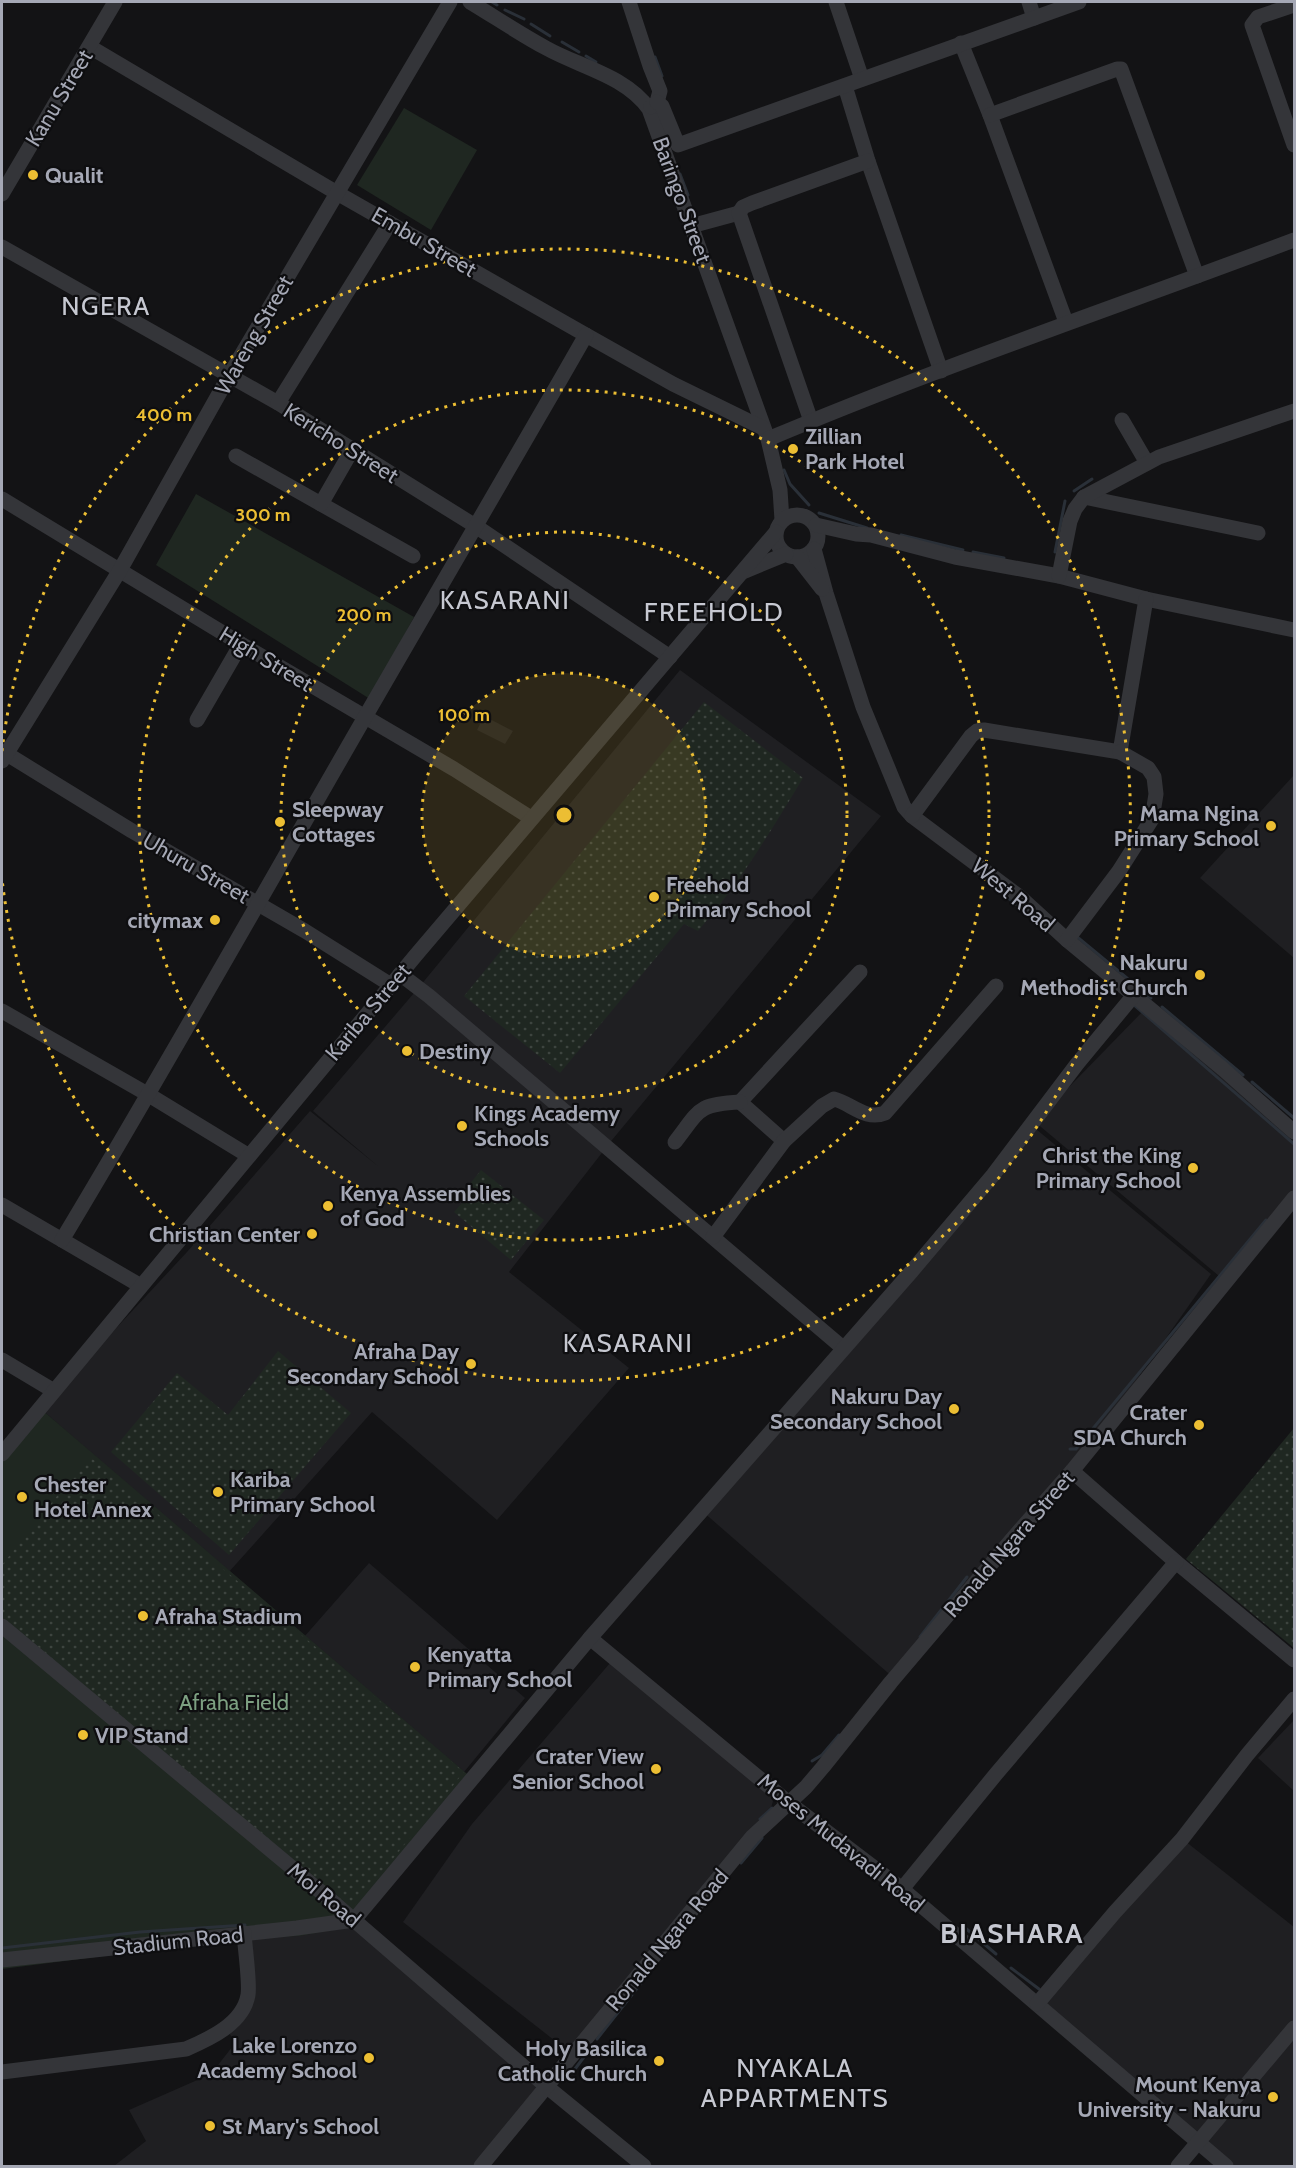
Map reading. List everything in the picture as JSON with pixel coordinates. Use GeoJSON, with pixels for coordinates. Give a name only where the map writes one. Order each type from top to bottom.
{"type":"FeatureCollection","features":[{"type":"Feature","properties":{"kind":"street","name":"Kanu Street"},"geometry":{"type":"LineString","coordinates":[[2,194],[115,2]]}},
{"type":"Feature","properties":{"kind":"street","name":"Wareng Street"},"geometry":{"type":"LineString","coordinates":[[3,755],[120,570],[229,376],[450,2]]}},
{"type":"Feature","properties":{"kind":"street","name":"Baringo Street"},"geometry":{"type":"LineString","coordinates":[[470,2],[546,48],[621,83],[653,106],[692,226],[765,433],[780,490],[779,526]]}},
{"type":"Feature","properties":{"kind":"street"},"geometry":{"type":"LineString","coordinates":[[629,2],[660,91],[653,106],[662,106],[678,145],[1079,2]]}},
{"type":"Feature","properties":{"kind":"street"},"geometry":{"type":"LineString","coordinates":[[836,2],[862,79]]}},
{"type":"Feature","properties":{"kind":"street"},"geometry":{"type":"LineString","coordinates":[[1029,2],[1034,18]]}},
{"type":"Feature","properties":{"kind":"street"},"geometry":{"type":"LineString","coordinates":[[1294,5],[1258,17],[1252,25],[1294,145]]}},
{"type":"Feature","properties":{"kind":"street"},"geometry":{"type":"LineString","coordinates":[[961,43],[1066,322]]}},
{"type":"Feature","properties":{"kind":"street","name":"Embu Street"},"geometry":{"type":"LineString","coordinates":[[90,47],[337,193],[586,335],[765,433]]}},
{"type":"Feature","properties":{"kind":"street"},"geometry":{"type":"LineString","coordinates":[[990,115],[1121,69],[1197,276]]}},
{"type":"Feature","properties":{"kind":"street"},"geometry":{"type":"LineString","coordinates":[[845,86],[868,161],[941,371]]}},
{"type":"Feature","properties":{"kind":"street"},"geometry":{"type":"LineString","coordinates":[[692,226],[739,213],[752,203],[868,161]]}},
{"type":"Feature","properties":{"kind":"street"},"geometry":{"type":"LineString","coordinates":[[739,213],[811,421]]}},
{"type":"Feature","properties":{"kind":"street"},"geometry":{"type":"LineString","coordinates":[[278,403],[390,223]]}},
{"type":"Feature","properties":{"kind":"street"},"geometry":{"type":"LineString","coordinates":[[765,433],[811,421],[1066,322],[1294,240]]}},
{"type":"Feature","properties":{"kind":"street","name":"Kericho Street"},"geometry":{"type":"LineString","coordinates":[[2,247],[278,403],[477,527],[670,657]]}},
{"type":"Feature","properties":{"kind":"street"},"geometry":{"type":"LineString","coordinates":[[62,1240],[149,1095],[586,335]]}},
{"type":"Feature","properties":{"kind":"street"},"geometry":{"type":"LineString","coordinates":[[1059,576],[1071,521],[1075,509],[1084,497],[1147,463],[1294,411]]}},
{"type":"Feature","properties":{"kind":"street"},"geometry":{"type":"LineString","coordinates":[[1122,420],[1147,463]]}},
{"type":"Feature","properties":{"kind":"street"},"geometry":{"type":"LineString","coordinates":[[321,504],[352,450]]}},
{"type":"Feature","properties":{"kind":"street"},"geometry":{"type":"LineString","coordinates":[[236,456],[413,556]]}},
{"type":"Feature","properties":{"kind":"street","name":"Baringo Street"},"geometry":{"type":"LineString","coordinates":[[780,490],[799,514]]}},
{"type":"Feature","properties":{"kind":"street"},"geometry":{"type":"LineString","coordinates":[[1084,497],[1258,533]]}},
{"type":"Feature","properties":{"kind":"street","name":"High Street"},"geometry":{"type":"LineString","coordinates":[[2,499],[240,644],[454,769],[531,818]]}},
{"type":"Feature","properties":{"kind":"street"},"geometry":{"type":"LineString","coordinates":[[791,556],[777,544],[779,526],[793,514],[799,514],[809,517],[816,525],[1059,576],[1146,599],[1294,630]]}},
{"type":"Feature","properties":{"kind":"street"},"geometry":{"type":"LineString","coordinates":[[816,525],[816,545]]}},
{"type":"Feature","properties":{"kind":"street","name":"Kariba Street"},"geometry":{"type":"LineString","coordinates":[[2,1454],[395,980],[779,526]]}},
{"type":"Feature","properties":{"kind":"street"},"geometry":{"type":"LineString","coordinates":[[739,573],[791,556],[806,555],[816,545],[850,532]]}},
{"type":"Feature","properties":{"kind":"street","name":"West Road"},"geometry":{"type":"LineString","coordinates":[[816,545],[826,594],[863,707],[900,798],[912,816],[1020,897],[1067,940],[1294,1132]]}},
{"type":"Feature","properties":{"kind":"street","name":"West Road"},"geometry":{"type":"LineString","coordinates":[[791,556],[826,594]]}},
{"type":"Feature","properties":{"kind":"street"},"geometry":{"type":"LineString","coordinates":[[1120,752],[1146,599]]}},
{"type":"Feature","properties":{"kind":"street"},"geometry":{"type":"LineString","coordinates":[[197,720],[240,644]]}},
{"type":"Feature","properties":{"kind":"street"},"geometry":{"type":"LineString","coordinates":[[912,816],[971,736],[980,730],[1120,752],[1140,763],[1152,773],[1156,794],[1152,819],[1119,872],[1067,940]]}},
{"type":"Feature","properties":{"kind":"street","name":"Uhuru Street"},"geometry":{"type":"LineString","coordinates":[[3,755],[258,904],[395,980],[429,996],[843,1348]]}},
{"type":"Feature","properties":{"kind":"street"},"geometry":{"type":"LineString","coordinates":[[740,1102],[860,972]]}},
{"type":"Feature","properties":{"kind":"street"},"geometry":{"type":"LineString","coordinates":[[713,1237],[784,1142],[822,1106],[834,1099],[860,1112],[878,1115],[885,1113],[996,986]]}},
{"type":"Feature","properties":{"kind":"street"},"geometry":{"type":"LineString","coordinates":[[354,1920],[590,1638],[911,1272],[993,1175],[1077,1064],[1134,995]]}},
{"type":"Feature","properties":{"kind":"street"},"geometry":{"type":"LineString","coordinates":[[2,1011],[149,1095],[249,1156]]}},
{"type":"Feature","properties":{"kind":"street"},"geometry":{"type":"LineString","coordinates":[[675,1143],[703,1108],[717,1103],[740,1102],[784,1142]]}},
{"type":"Feature","properties":{"kind":"street","name":"Ronald Ngara Street"},"geometry":{"type":"LineString","coordinates":[[789,1803],[823,1767],[905,1665],[1072,1471],[1294,1198]]}},
{"type":"Feature","properties":{"kind":"street"},"geometry":{"type":"LineString","coordinates":[[2,1205],[141,1286]]}},
{"type":"Feature","properties":{"kind":"street"},"geometry":{"type":"LineString","coordinates":[[2,1360],[54,1391]]}},
{"type":"Feature","properties":{"kind":"street"},"geometry":{"type":"LineString","coordinates":[[1072,1471],[1176,1562],[1294,1660]]}},
{"type":"Feature","properties":{"kind":"street"},"geometry":{"type":"LineString","coordinates":[[902,1889],[996,1774],[1176,1562]]}},
{"type":"Feature","properties":{"kind":"street","name":"Moi Road"},"geometry":{"type":"LineString","coordinates":[[2,1626],[354,1920],[546,2086],[644,2166]]}},
{"type":"Feature","properties":{"kind":"street","name":"Moses Mudavadi Road"},"geometry":{"type":"LineString","coordinates":[[590,1638],[789,1803],[902,1889],[1226,2166]]}},
{"type":"Feature","properties":{"kind":"street"},"geometry":{"type":"LineString","coordinates":[[1037,2004],[1115,1912],[1182,1839],[1294,1699]]}},
{"type":"Feature","properties":{"kind":"street","name":"Ronald Ngara Road"},"geometry":{"type":"LineString","coordinates":[[481,2166],[753,1837],[789,1803]]}},
{"type":"Feature","properties":{"kind":"street","name":"Stadium Road"},"geometry":{"type":"LineString","coordinates":[[2,1960],[354,1920]]}},
{"type":"Feature","properties":{"kind":"street"},"geometry":{"type":"LineString","coordinates":[[2,2072],[186,2049],[210,2039],[227,2027],[241,2011],[248,1995],[244,1933]]}},
{"type":"Feature","properties":{"kind":"street"},"geometry":{"type":"LineString","coordinates":[[1178,2166],[1294,2028]]}},
{"type":"Feature","properties":{"kind":"shaded area"},"geometry":{"type":"Polygon","coordinates":[[[680,670],[881,816],[612,1140],[509,1272],[629,1368],[497,1520],[372,1412],[228,1573],[41,1409],[187,1252],[310,1111],[379,1167],[313,1111],[420,986],[680,670]]]}},
{"type":"Feature","properties":{"kind":"shaded area"},"geometry":{"type":"Polygon","coordinates":[[[484,716],[513,731],[505,744],[477,730],[484,716]]]}},
{"type":"Feature","properties":{"kind":"shaded area","name":"Mama Ngina Primary School"},"geometry":{"type":"Polygon","coordinates":[[[1294,775],[1294,958],[1200,878],[1294,775]]]}},
{"type":"Feature","properties":{"kind":"shaded area","name":"Christ the King Primary School"},"geometry":{"type":"Polygon","coordinates":[[[1146,1008],[1294,1142],[1294,1195],[1225,1281],[1035,1122],[1146,1008]]]}},
{"type":"Feature","properties":{"kind":"shaded area","name":"Nakuru Day Secondary School"},"geometry":{"type":"Polygon","coordinates":[[[1036,1129],[1211,1274],[1071,1473],[895,1679],[702,1511],[1036,1129]]]}},
{"type":"Feature","properties":{"kind":"shaded area","name":"Kenyatta Primary School"},"geometry":{"type":"Polygon","coordinates":[[[369,1563],[525,1698],[464,1772],[304,1637],[369,1563]]]}},
{"type":"Feature","properties":{"kind":"shaded area"},"geometry":{"type":"Polygon","coordinates":[[[610,1663],[771,1795],[773,1801],[771,1808],[568,2051],[403,1922],[472,1824],[610,1663]]]}},
{"type":"Feature","properties":{"kind":"shaded area"},"geometry":{"type":"Polygon","coordinates":[[[1294,1720],[1294,1791],[1258,1758],[1294,1720]]]}},
{"type":"Feature","properties":{"kind":"shaded area"},"geometry":{"type":"Polygon","coordinates":[[[1185,1841],[1294,1927],[1294,2166],[1231,2166],[1041,2005],[1185,1841]]]}},
{"type":"Feature","properties":{"kind":"shaded area","name":"Lake Lorenzo Academy School"},"geometry":{"type":"Polygon","coordinates":[[[353,1926],[547,2085],[487,2166],[114,2166],[146,2141],[129,2110],[211,2074],[236,2042],[227,2031],[243,2013],[245,1938],[353,1926]]]}},
{"type":"Feature","properties":{"kind":"green space"},"geometry":{"type":"Polygon","coordinates":[[[404,108],[477,150],[431,230],[357,185],[404,108]]]}},
{"type":"Feature","properties":{"kind":"green space"},"geometry":{"type":"Polygon","coordinates":[[[196,494],[414,617],[370,699],[156,565],[196,494]]]}},
{"type":"Feature","properties":{"kind":"green space"},"geometry":{"type":"Polygon","coordinates":[[[704,702],[803,778],[754,857],[713,913],[698,931],[684,924],[560,1073],[464,996],[704,702]]]}},
{"type":"Feature","properties":{"kind":"green space"},"geometry":{"type":"Polygon","coordinates":[[[481,1170],[544,1220],[511,1260],[454,1212],[470,1194],[469,1185],[481,1170]]]}},
{"type":"Feature","properties":{"kind":"green space"},"geometry":{"type":"Polygon","coordinates":[[[278,1351],[351,1413],[229,1555],[111,1452],[177,1373],[228,1415],[278,1351]]]}},
{"type":"Feature","properties":{"kind":"green space","name":"Afraha Stadium"},"geometry":{"type":"Polygon","coordinates":[[[41,1409],[473,1779],[353,1926],[299,1936],[245,1938],[2,1969],[2,1454],[41,1409]]]}},
{"type":"Feature","properties":{"kind":"green space"},"geometry":{"type":"Polygon","coordinates":[[[1294,1428],[1294,1648],[1186,1559],[1294,1428]]]}},
{"type":"Feature","properties":{"kind":"green space","name":"Afraha Field"},"geometry":{"type":"Polygon","coordinates":[[[89,1456],[464,1772],[345,1917],[2,1627],[2,1565],[89,1456]]]}},
{"type":"Feature","properties":{"kind":"waterway"},"geometry":{"type":"LineString","coordinates":[[492,2],[497,5]]}},
{"type":"Feature","properties":{"kind":"waterway"},"geometry":{"type":"LineString","coordinates":[[505,10],[524,19]]}},
{"type":"Feature","properties":{"kind":"waterway"},"geometry":{"type":"LineString","coordinates":[[531,24],[550,36]]}},
{"type":"Feature","properties":{"kind":"waterway"},"geometry":{"type":"LineString","coordinates":[[562,42],[579,52]]}},
{"type":"Feature","properties":{"kind":"waterway"},"geometry":{"type":"LineString","coordinates":[[586,56],[596,62]]}},
{"type":"Feature","properties":{"kind":"waterway"},"geometry":{"type":"LineString","coordinates":[[655,57],[662,76]]}},
{"type":"Feature","properties":{"kind":"waterway"},"geometry":{"type":"LineString","coordinates":[[680,174],[688,195]]}},
{"type":"Feature","properties":{"kind":"waterway"},"geometry":{"type":"LineString","coordinates":[[784,470],[790,484],[809,505]]}},
{"type":"Feature","properties":{"kind":"waterway"},"geometry":{"type":"LineString","coordinates":[[1074,491],[1092,479]]}},
{"type":"Feature","properties":{"kind":"waterway"},"geometry":{"type":"LineString","coordinates":[[1055,552],[1065,501]]}},
{"type":"Feature","properties":{"kind":"waterway"},"geometry":{"type":"LineString","coordinates":[[819,513],[867,528]]}},
{"type":"Feature","properties":{"kind":"waterway"},"geometry":{"type":"LineString","coordinates":[[901,535],[963,550]]}},
{"type":"Feature","properties":{"kind":"waterway"},"geometry":{"type":"LineString","coordinates":[[973,552],[1004,558]]}},
{"type":"Feature","properties":{"kind":"waterway"},"geometry":{"type":"LineString","coordinates":[[992,885],[1027,913]]}},
{"type":"Feature","properties":{"kind":"waterway"},"geometry":{"type":"LineString","coordinates":[[1076,936],[1151,998]]}},
{"type":"Feature","properties":{"kind":"waterway"},"geometry":{"type":"LineString","coordinates":[[1133,1004],[1294,1144]]}},
{"type":"Feature","properties":{"kind":"waterway"},"geometry":{"type":"LineString","coordinates":[[1162,1007],[1243,1075]]}},
{"type":"Feature","properties":{"kind":"waterway"},"geometry":{"type":"LineString","coordinates":[[1252,1082],[1294,1118]]}},
{"type":"Feature","properties":{"kind":"waterway"},"geometry":{"type":"LineString","coordinates":[[1070,1449],[1076,1449],[1266,1220]]}},
{"type":"Feature","properties":{"kind":"waterway"},"geometry":{"type":"LineString","coordinates":[[920,1637],[967,1577]]}},
{"type":"Feature","properties":{"kind":"waterway"},"geometry":{"type":"LineString","coordinates":[[812,1761],[822,1755],[839,1735]]}},
{"type":"Feature","properties":{"kind":"waterway"},"geometry":{"type":"LineString","coordinates":[[760,1819],[772,1808]]}},
{"type":"Feature","properties":{"kind":"waterway"},"geometry":{"type":"LineString","coordinates":[[741,1863],[762,1838]]}},
{"type":"Feature","properties":{"kind":"waterway"},"geometry":{"type":"LineString","coordinates":[[2,1948],[140,1932],[245,1925]]}},
{"type":"Feature","properties":{"kind":"waterway"},"geometry":{"type":"LineString","coordinates":[[963,1926],[996,1954]]}},
{"type":"Feature","properties":{"kind":"waterway"},"geometry":{"type":"LineString","coordinates":[[1011,1968],[1039,1989]]}},
{"type":"Feature","properties":{"kind":"waterway"},"geometry":{"type":"LineString","coordinates":[[597,2039],[642,1982]]}},
{"type":"Feature","properties":{"kind":"waterway"},"geometry":{"type":"LineString","coordinates":[[575,2069],[590,2049]]}},
{"type":"Feature","properties":{"kind":"place","name":"Qualit"},"geometry":{"type":"Point","coordinates":[33,175]}},
{"type":"Feature","properties":{"kind":"place","name":"Zillian Park Hotel"},"geometry":{"type":"Point","coordinates":[793,449]}},
{"type":"Feature","properties":{"kind":"place","name":"Sleepway Cottages"},"geometry":{"type":"Point","coordinates":[280,822]}},
{"type":"Feature","properties":{"kind":"place","name":"Mama Ngina Primary School"},"geometry":{"type":"Point","coordinates":[1271,826]}},
{"type":"Feature","properties":{"kind":"place","name":"Freehold Primary School"},"geometry":{"type":"Point","coordinates":[654,897]}},
{"type":"Feature","properties":{"kind":"place","name":"citymax"},"geometry":{"type":"Point","coordinates":[215,920]}},
{"type":"Feature","properties":{"kind":"place","name":"Nakuru Methodist Church"},"geometry":{"type":"Point","coordinates":[1200,975]}},
{"type":"Feature","properties":{"kind":"place","name":"Destiny"},"geometry":{"type":"Point","coordinates":[407,1051]}},
{"type":"Feature","properties":{"kind":"place","name":"Kings Academy Schools"},"geometry":{"type":"Point","coordinates":[462,1126]}},
{"type":"Feature","properties":{"kind":"place","name":"Christ the King Primary School"},"geometry":{"type":"Point","coordinates":[1193,1168]}},
{"type":"Feature","properties":{"kind":"place","name":"Kenya Assemblies of God"},"geometry":{"type":"Point","coordinates":[328,1206]}},
{"type":"Feature","properties":{"kind":"place","name":"Christian Center"},"geometry":{"type":"Point","coordinates":[312,1234]}},
{"type":"Feature","properties":{"kind":"place","name":"Afraha Day Secondary School"},"geometry":{"type":"Point","coordinates":[471,1364]}},
{"type":"Feature","properties":{"kind":"place","name":"Nakuru Day Secondary School"},"geometry":{"type":"Point","coordinates":[954,1409]}},
{"type":"Feature","properties":{"kind":"place","name":"Crater SDA Church"},"geometry":{"type":"Point","coordinates":[1199,1425]}},
{"type":"Feature","properties":{"kind":"place","name":"Kariba Primary School"},"geometry":{"type":"Point","coordinates":[218,1492]}},
{"type":"Feature","properties":{"kind":"place","name":"Chester Hotel Annex"},"geometry":{"type":"Point","coordinates":[22,1497]}},
{"type":"Feature","properties":{"kind":"place","name":"Afraha Stadium"},"geometry":{"type":"Point","coordinates":[143,1616]}},
{"type":"Feature","properties":{"kind":"place","name":"Kenyatta Primary School"},"geometry":{"type":"Point","coordinates":[415,1667]}},
{"type":"Feature","properties":{"kind":"place","name":"VIP Stand"},"geometry":{"type":"Point","coordinates":[83,1735]}},
{"type":"Feature","properties":{"kind":"place","name":"Crater View Senior School"},"geometry":{"type":"Point","coordinates":[656,1769]}},
{"type":"Feature","properties":{"kind":"place","name":"Lake Lorenzo Academy School"},"geometry":{"type":"Point","coordinates":[369,2058]}},
{"type":"Feature","properties":{"kind":"place","name":"Holy Basilica Catholic Church"},"geometry":{"type":"Point","coordinates":[659,2061]}},
{"type":"Feature","properties":{"kind":"place","name":"Mount Kenya University - Nakuru"},"geometry":{"type":"Point","coordinates":[1273,2097]}},
{"type":"Feature","properties":{"kind":"place","name":"St Mary's School"},"geometry":{"type":"Point","coordinates":[210,2126]}},
{"type":"Feature","properties":{"kind":"district","name":"NGERA"},"geometry":{"type":"Point","coordinates":[106,306]}},
{"type":"Feature","properties":{"kind":"district","name":"KASARANI"},"geometry":{"type":"Point","coordinates":[505,600]}},
{"type":"Feature","properties":{"kind":"district","name":"FREEHOLD"},"geometry":{"type":"Point","coordinates":[714,612]}},
{"type":"Feature","properties":{"kind":"district","name":"KASARANI"},"geometry":{"type":"Point","coordinates":[628,1343]}},
{"type":"Feature","properties":{"kind":"district","name":"BIASHARA"},"geometry":{"type":"Point","coordinates":[1012,1933]}},
{"type":"Feature","properties":{"kind":"district","name":"NYAKALA APPARTMENTS"},"geometry":{"type":"Point","coordinates":[795,2083]}}]}
